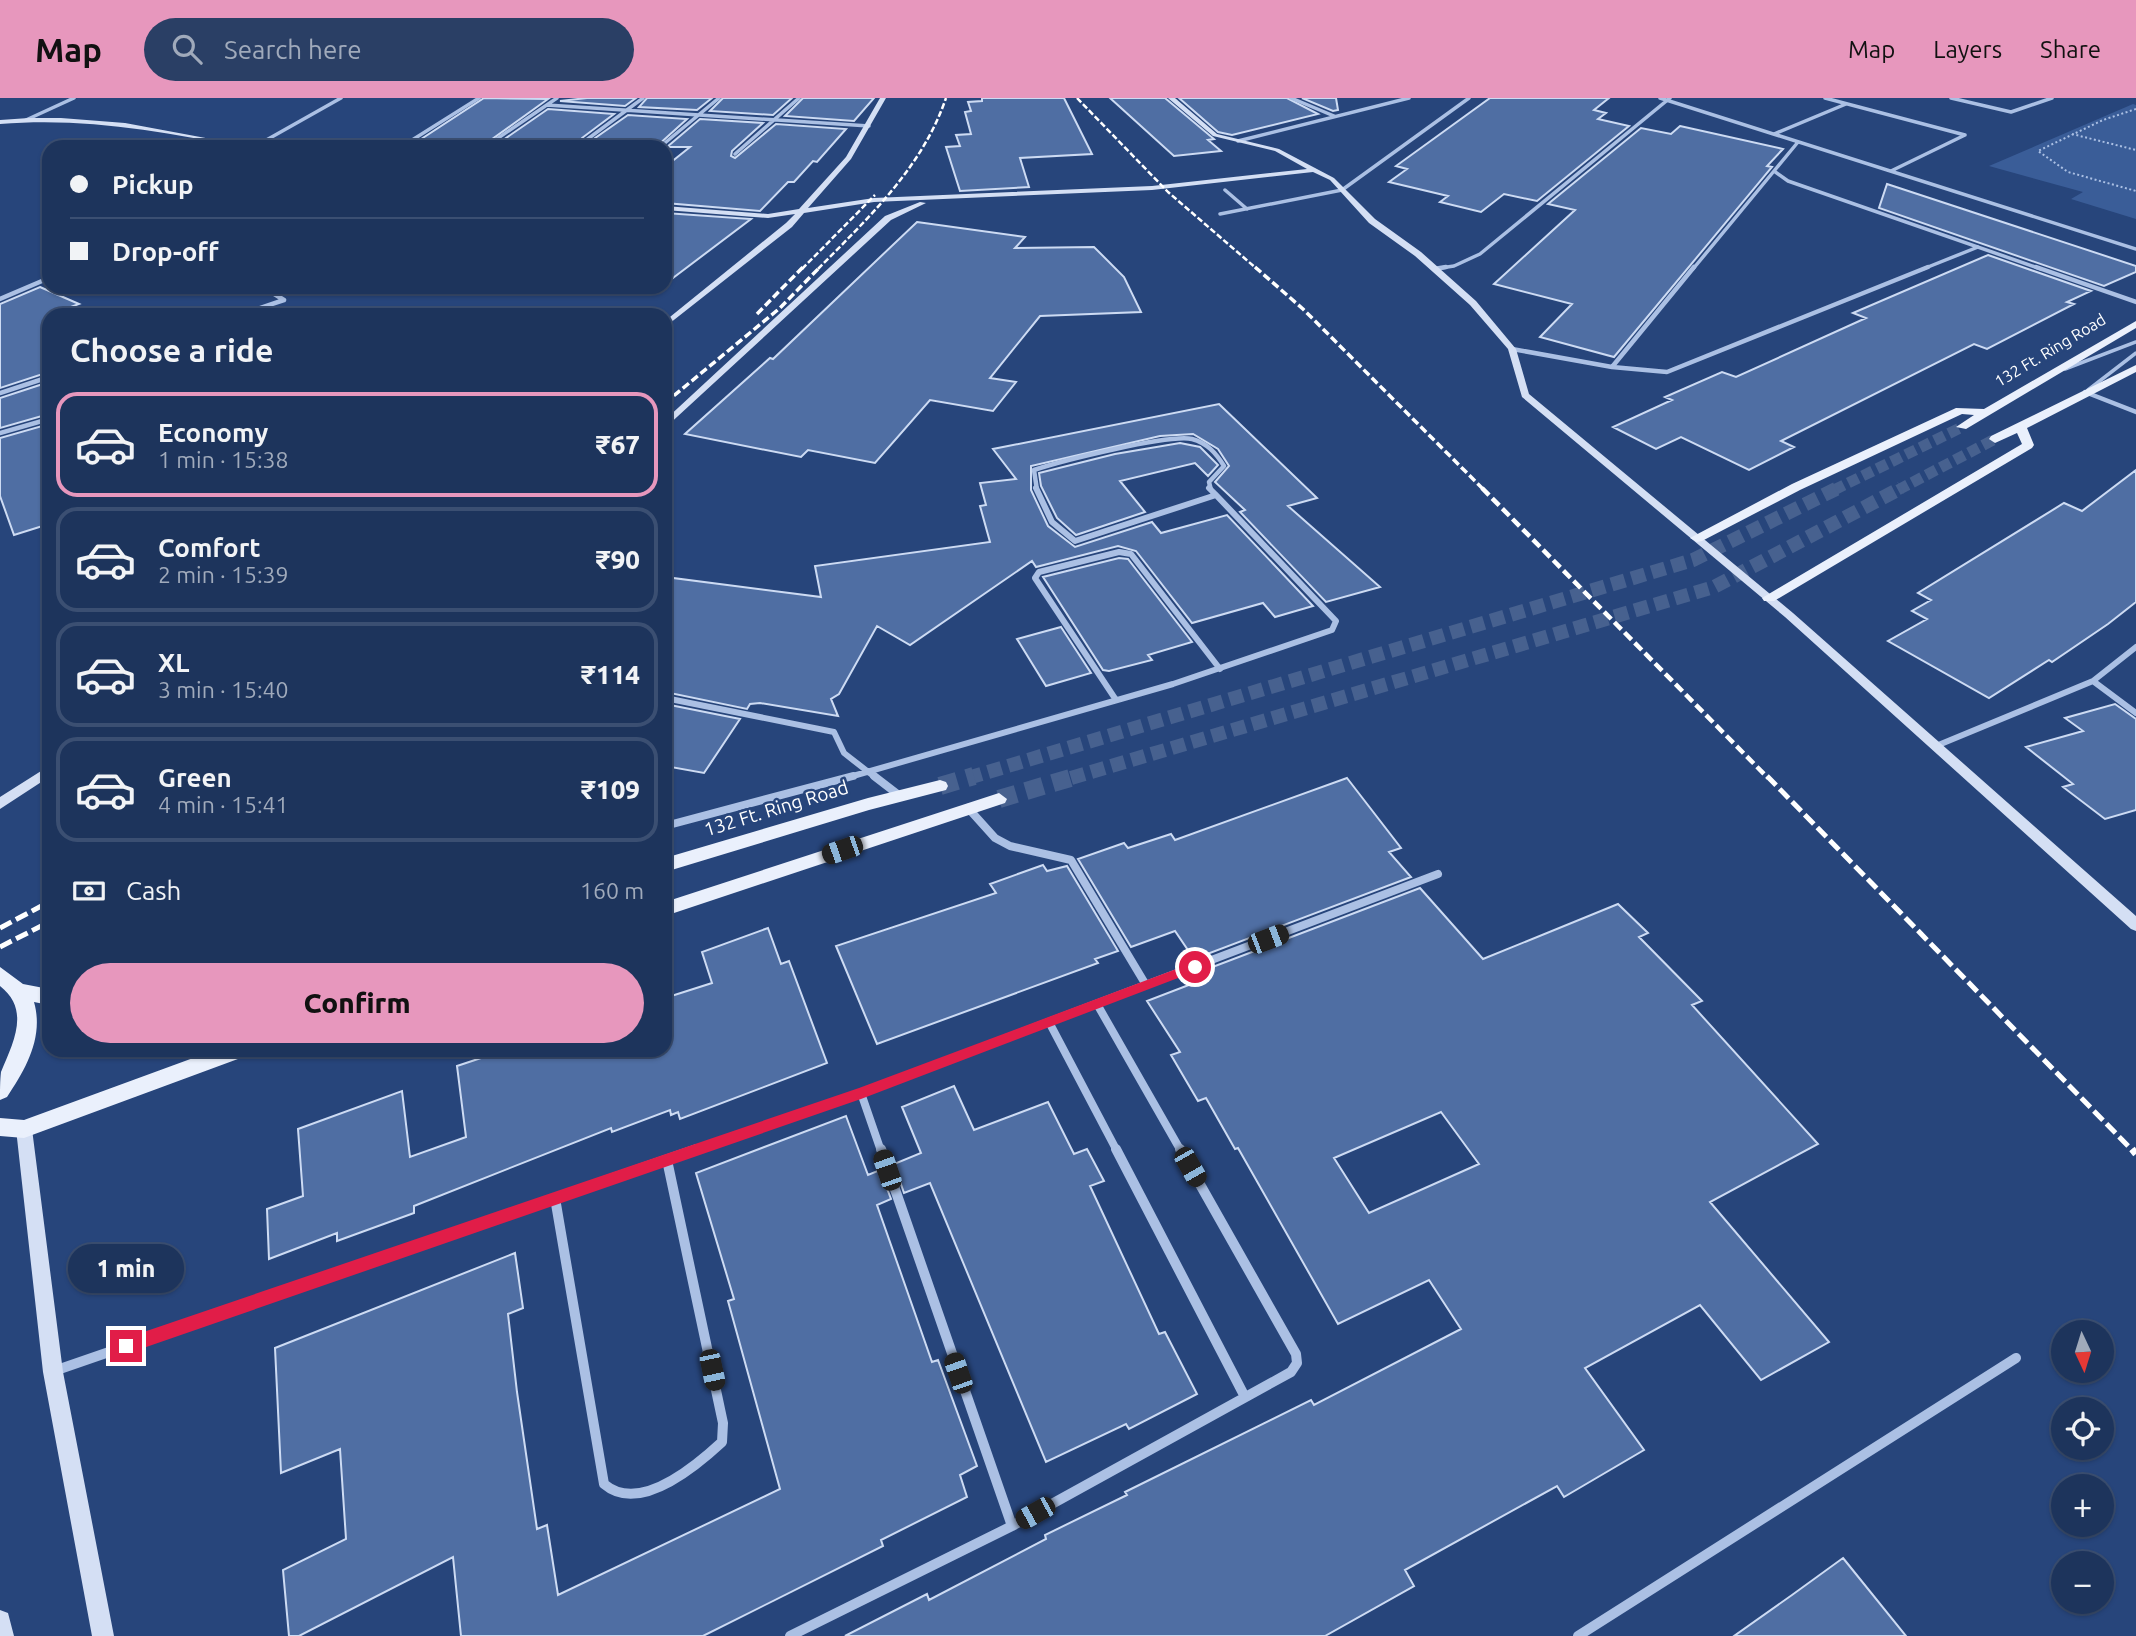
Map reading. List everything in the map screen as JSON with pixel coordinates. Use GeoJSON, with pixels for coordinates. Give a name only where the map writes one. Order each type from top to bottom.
{"type":"FeatureCollection","features":[{"type":"Feature","properties":{"kind":"main road","name":"132 Ft. Ring Road"},"geometry":{"type":"LineString","coordinates":[[1962,427],[2136,324]]}},
{"type":"Feature","properties":{"kind":"main road"},"geometry":{"type":"LineString","coordinates":[[1995,439],[2136,368]]}},
{"type":"Feature","properties":{"kind":"main road"},"geometry":{"type":"LineString","coordinates":[[1697,538],[1796,487],[1960,410],[1986,413]]}},
{"type":"Feature","properties":{"kind":"main road"},"geometry":{"type":"LineString","coordinates":[[1769,598],[2028,445],[2020,426]]}},
{"type":"Feature","properties":{"kind":"main road","name":"132 Ft. Ring Road"},"geometry":{"type":"LineString","coordinates":[[672,863],[940,786]]}},
{"type":"Feature","properties":{"kind":"main road"},"geometry":{"type":"LineString","coordinates":[[672,907],[999,799]]}},
{"type":"Feature","properties":{"kind":"main road"},"geometry":{"type":"LineString","coordinates":[[0,975],[20,990],[42,995]]}},
{"type":"Feature","properties":{"kind":"main road"},"geometry":{"type":"LineString","coordinates":[[0,1091],[24,1050],[30,1017],[20,990]]}},
{"type":"Feature","properties":{"kind":"main road"},"geometry":{"type":"LineString","coordinates":[[0,1127],[24,1129],[220,1057]]}},
{"type":"Feature","properties":{"kind":"street"},"geometry":{"type":"LineString","coordinates":[[26,120],[74,98]]}},
{"type":"Feature","properties":{"kind":"street"},"geometry":{"type":"LineString","coordinates":[[265,140],[341,98]]}},
{"type":"Feature","properties":{"kind":"street"},"geometry":{"type":"LineString","coordinates":[[412,140],[479,98]]}},
{"type":"Feature","properties":{"kind":"street"},"geometry":{"type":"LineString","coordinates":[[495,140],[556,98]]}},
{"type":"Feature","properties":{"kind":"street"},"geometry":{"type":"LineString","coordinates":[[585,140],[643,98]]}},
{"type":"Feature","properties":{"kind":"street"},"geometry":{"type":"LineString","coordinates":[[668,140],[719,98]]}},
{"type":"Feature","properties":{"kind":"street"},"geometry":{"type":"LineString","coordinates":[[735,154],[799,98]]}},
{"type":"Feature","properties":{"kind":"street"},"geometry":{"type":"LineString","coordinates":[[672,319],[789,225],[849,158],[883,98]]}},
{"type":"Feature","properties":{"kind":"street"},"geometry":{"type":"LineString","coordinates":[[1171,98],[1214,135],[1277,150],[1332,179],[1372,221],[1473,303],[1512,349],[1525,394],[1769,598],[2136,925]]}},
{"type":"Feature","properties":{"kind":"street"},"geometry":{"type":"LineString","coordinates":[[1291,98],[1335,117]]}},
{"type":"Feature","properties":{"kind":"street"},"geometry":{"type":"LineString","coordinates":[[1238,141],[1408,98]]}},
{"type":"Feature","properties":{"kind":"street"},"geometry":{"type":"LineString","coordinates":[[1220,214],[1342,190],[1469,98]]}},
{"type":"Feature","properties":{"kind":"street"},"geometry":{"type":"LineString","coordinates":[[1660,98],[2136,248]]}},
{"type":"Feature","properties":{"kind":"street"},"geometry":{"type":"LineString","coordinates":[[1825,98],[1965,135],[1890,171]]}},
{"type":"Feature","properties":{"kind":"street"},"geometry":{"type":"LineString","coordinates":[[1951,98],[2011,112],[2052,98]]}},
{"type":"Feature","properties":{"kind":"street"},"geometry":{"type":"LineString","coordinates":[[1434,269],[1461,264],[1480,254],[1670,99]]}},
{"type":"Feature","properties":{"kind":"street"},"geometry":{"type":"LineString","coordinates":[[1774,135],[1846,104]]}},
{"type":"Feature","properties":{"kind":"street"},"geometry":{"type":"LineString","coordinates":[[547,105],[869,126]]}},
{"type":"Feature","properties":{"kind":"street"},"geometry":{"type":"LineString","coordinates":[[0,122],[26,120],[116,124],[211,140]]}},
{"type":"Feature","properties":{"kind":"street"},"geometry":{"type":"LineString","coordinates":[[1612,367],[1797,142]]}},
{"type":"Feature","properties":{"kind":"street"},"geometry":{"type":"LineString","coordinates":[[672,209],[727,215],[798,213],[874,200],[1152,188],[1312,170]]}},
{"type":"Feature","properties":{"kind":"street"},"geometry":{"type":"LineString","coordinates":[[1774,171],[1788,181],[2136,302]]}},
{"type":"Feature","properties":{"kind":"street"},"geometry":{"type":"LineString","coordinates":[[1226,190],[1247,209]]}},
{"type":"Feature","properties":{"kind":"street"},"geometry":{"type":"LineString","coordinates":[[672,419],[888,218],[936,198]]}},
{"type":"Feature","properties":{"kind":"street"},"geometry":{"type":"LineString","coordinates":[[1512,349],[1612,367],[1667,372],[1978,247]]}},
{"type":"Feature","properties":{"kind":"street"},"geometry":{"type":"LineString","coordinates":[[0,299],[42,281]]}},
{"type":"Feature","properties":{"kind":"street"},"geometry":{"type":"LineString","coordinates":[[260,308],[284,300],[275,294]]}},
{"type":"Feature","properties":{"kind":"street"},"geometry":{"type":"LineString","coordinates":[[0,393],[42,379]]}},
{"type":"Feature","properties":{"kind":"street"},"geometry":{"type":"LineString","coordinates":[[2085,392],[2136,412]]}},
{"type":"Feature","properties":{"kind":"street"},"geometry":{"type":"LineString","coordinates":[[0,433],[42,421]]}},
{"type":"Feature","properties":{"kind":"street"},"geometry":{"type":"LineString","coordinates":[[672,824],[871,771],[1116,700],[1332,630],[1336,621],[1216,495],[1209,488],[1209,482],[1224,466],[1214,449],[1196,438],[1177,438],[1051,464],[1034,470],[1034,482],[1057,531],[1075,541],[1216,495]]}},
{"type":"Feature","properties":{"kind":"street"},"geometry":{"type":"LineString","coordinates":[[1116,700],[1035,578],[1039,572],[1119,552],[1131,554],[1220,668]]}},
{"type":"Feature","properties":{"kind":"street"},"geometry":{"type":"LineString","coordinates":[[1936,746],[2093,681],[2136,647]]}},
{"type":"Feature","properties":{"kind":"street"},"geometry":{"type":"LineString","coordinates":[[2093,681],[2136,713]]}},
{"type":"Feature","properties":{"kind":"street"},"geometry":{"type":"LineString","coordinates":[[672,699],[834,732],[844,753],[871,771],[900,796]]}},
{"type":"Feature","properties":{"kind":"street"},"geometry":{"type":"LineString","coordinates":[[0,804],[42,776]]}},
{"type":"Feature","properties":{"kind":"street"},"geometry":{"type":"LineString","coordinates":[[968,808],[995,838],[1010,846],[1071,860],[1146,985]]}},
{"type":"Feature","properties":{"kind":"street"},"geometry":{"type":"LineString","coordinates":[[52,1372],[861,1093],[1438,874]]}},
{"type":"Feature","properties":{"kind":"street"},"geometry":{"type":"LineString","coordinates":[[790,1636],[1012,1526],[1291,1372],[1297,1363],[1296,1354],[1097,1004]]}},
{"type":"Feature","properties":{"kind":"street"},"geometry":{"type":"LineString","coordinates":[[1049,1021],[1245,1397]]}},
{"type":"Feature","properties":{"kind":"street"},"geometry":{"type":"LineString","coordinates":[[861,1093],[1012,1526]]}},
{"type":"Feature","properties":{"kind":"street"},"geometry":{"type":"LineString","coordinates":[[24,1129],[52,1372],[103,1636]]}},
{"type":"Feature","properties":{"kind":"street"},"geometry":{"type":"LineString","coordinates":[[555,1198],[604,1484],[615,1494],[635,1496],[705,1460],[722,1442],[723,1423],[667,1160]]}},
{"type":"Feature","properties":{"kind":"street"},"geometry":{"type":"LineString","coordinates":[[1578,1636],[2016,1358]]}},
{"type":"Feature","properties":{"kind":"street"},"geometry":{"type":"LineString","coordinates":[[0,1621],[3,1636]]}},
{"type":"Feature","properties":{"kind":"lane"},"geometry":{"type":"LineString","coordinates":[[2042,378],[2136,342]]}},
{"type":"Feature","properties":{"kind":"lane"},"geometry":{"type":"LineString","coordinates":[[2085,392],[2136,353]]}},
{"type":"Feature","properties":{"kind":"path"},"geometry":{"type":"LineString","coordinates":[[2136,109],[2127,109],[2114,118],[2038,151],[2068,172],[2136,191]]}},
{"type":"Feature","properties":{"kind":"path"},"geometry":{"type":"LineString","coordinates":[[2072,134],[2136,150]]}},
{"type":"Feature","properties":{"kind":"shaded area"},"geometry":{"type":"Polygon","coordinates":[[[2136,105],[2136,219],[2071,199],[2083,192],[1989,166],[2136,105]]]}},
{"type":"Feature","properties":{"kind":"building"},"geometry":{"type":"Polygon","coordinates":[[[484,98],[548,99],[491,140],[420,140],[484,98]]]}},
{"type":"Feature","properties":{"kind":"building"},"geometry":{"type":"Polygon","coordinates":[[[636,98],[625,106],[560,101],[636,98]]]}},
{"type":"Feature","properties":{"kind":"building"},"geometry":{"type":"Polygon","coordinates":[[[647,98],[712,98],[697,110],[639,107],[647,98]]]}},
{"type":"Feature","properties":{"kind":"building"},"geometry":{"type":"Polygon","coordinates":[[[723,98],[792,98],[773,115],[710,111],[723,98]]]}},
{"type":"Feature","properties":{"kind":"building"},"geometry":{"type":"Polygon","coordinates":[[[803,98],[874,98],[854,121],[785,116],[803,98]]]}},
{"type":"Feature","properties":{"kind":"building"},"geometry":{"type":"Polygon","coordinates":[[[982,98],[1064,98],[1092,154],[1020,158],[1029,187],[960,191],[946,147],[960,146],[956,135],[971,134],[965,112],[971,111],[968,102],[982,101],[982,98]]]}},
{"type":"Feature","properties":{"kind":"building"},"geometry":{"type":"Polygon","coordinates":[[[1110,98],[1165,98],[1214,139],[1208,140],[1221,151],[1174,156],[1110,98]]]}},
{"type":"Feature","properties":{"kind":"building"},"geometry":{"type":"Polygon","coordinates":[[[1179,98],[1287,98],[1318,114],[1232,135],[1218,132],[1179,98]]]}},
{"type":"Feature","properties":{"kind":"building"},"geometry":{"type":"Polygon","coordinates":[[[1302,98],[1336,98],[1338,110],[1333,111],[1302,98]]]}},
{"type":"Feature","properties":{"kind":"building"},"geometry":{"type":"Polygon","coordinates":[[[1490,98],[1609,98],[1594,110],[1606,113],[1598,119],[1629,126],[1537,201],[1504,194],[1481,212],[1440,202],[1448,196],[1389,182],[1407,169],[1396,166],[1490,98]]]}},
{"type":"Feature","properties":{"kind":"building"},"geometry":{"type":"Polygon","coordinates":[[[548,109],[614,114],[582,140],[503,140],[548,109]]]}},
{"type":"Feature","properties":{"kind":"building"},"geometry":{"type":"Polygon","coordinates":[[[628,115],[687,119],[664,140],[592,140],[628,115]]]}},
{"type":"Feature","properties":{"kind":"building"},"geometry":{"type":"Polygon","coordinates":[[[700,119],[763,123],[732,151],[731,156],[735,158],[776,124],[846,129],[817,162],[813,161],[794,182],[788,182],[760,211],[672,204],[672,161],[690,147],[672,147],[672,143],[700,119]]]}},
{"type":"Feature","properties":{"kind":"building"},"geometry":{"type":"Polygon","coordinates":[[[1680,126],[1783,149],[1767,166],[1772,167],[1614,357],[1540,337],[1572,304],[1494,284],[1575,210],[1548,204],[1641,128],[1671,134],[1680,126]]]}},
{"type":"Feature","properties":{"kind":"building"},"geometry":{"type":"Polygon","coordinates":[[[1887,184],[2136,266],[2136,272],[2104,286],[1879,208],[1887,184]]]}},
{"type":"Feature","properties":{"kind":"building"},"geometry":{"type":"Polygon","coordinates":[[[672,213],[751,219],[672,279],[672,213]]]}},
{"type":"Feature","properties":{"kind":"building"},"geometry":{"type":"Polygon","coordinates":[[[917,222],[1025,237],[1015,248],[1094,247],[1124,277],[1141,312],[1040,316],[990,378],[1016,382],[993,411],[930,400],[875,463],[808,450],[801,457],[685,434],[770,358],[773,359],[917,222]]]}},
{"type":"Feature","properties":{"kind":"building"},"geometry":{"type":"Polygon","coordinates":[[[1988,255],[2091,291],[2067,302],[2074,304],[1987,349],[1974,344],[1781,441],[1794,447],[1749,470],[1681,437],[1656,449],[1613,427],[1672,400],[1665,397],[1722,372],[1736,377],[1866,318],[1853,313],[1988,255]]]}},
{"type":"Feature","properties":{"kind":"building"},"geometry":{"type":"Polygon","coordinates":[[[40,287],[42,294],[56,294],[79,304],[68,308],[42,308],[42,374],[0,388],[0,304],[40,287]]]}},
{"type":"Feature","properties":{"kind":"building"},"geometry":{"type":"Polygon","coordinates":[[[42,384],[42,416],[0,428],[0,398],[42,384]]]}},
{"type":"Feature","properties":{"kind":"building"},"geometry":{"type":"Polygon","coordinates":[[[1219,404],[1317,498],[1288,506],[1380,587],[1326,602],[1240,512],[1245,510],[1215,482],[1229,466],[1218,449],[1193,434],[1160,436],[1031,466],[1031,490],[1048,526],[1075,547],[1152,522],[1161,533],[1227,515],[1313,606],[1275,617],[1263,603],[1192,623],[1136,551],[1118,546],[1036,567],[1032,561],[910,645],[877,626],[839,694],[831,699],[838,716],[760,703],[750,704],[747,709],[672,693],[672,578],[821,597],[815,566],[990,542],[980,506],[986,505],[980,483],[1016,479],[993,449],[1219,404]]]}},
{"type":"Feature","properties":{"kind":"building"},"geometry":{"type":"Polygon","coordinates":[[[42,426],[42,526],[14,535],[0,496],[0,438],[42,426]]]}},
{"type":"Feature","properties":{"kind":"building"},"geometry":{"type":"Polygon","coordinates":[[[1180,443],[1200,447],[1218,465],[1208,476],[1195,463],[1120,481],[1145,512],[1076,535],[1057,518],[1041,486],[1039,473],[1115,454],[1180,443]]]}},
{"type":"Feature","properties":{"kind":"building"},"geometry":{"type":"Polygon","coordinates":[[[2136,470],[2136,602],[2108,624],[2052,662],[2049,660],[1989,698],[1888,641],[1927,619],[1912,611],[1931,600],[1918,593],[2064,503],[2082,511],[2136,470]]]}},
{"type":"Feature","properties":{"kind":"building"},"geometry":{"type":"Polygon","coordinates":[[[1119,558],[1128,559],[1192,642],[1148,655],[1152,660],[1109,671],[1103,670],[1043,577],[1119,558]]]}},
{"type":"Feature","properties":{"kind":"building"},"geometry":{"type":"Polygon","coordinates":[[[1061,627],[1091,673],[1046,686],[1017,639],[1061,627]]]}},
{"type":"Feature","properties":{"kind":"building"},"geometry":{"type":"Polygon","coordinates":[[[2115,704],[2136,719],[2136,810],[2105,819],[2063,787],[2073,784],[2026,747],[2083,731],[2065,718],[2115,704]]]}},
{"type":"Feature","properties":{"kind":"building"},"geometry":{"type":"Polygon","coordinates":[[[672,705],[740,719],[704,773],[672,767],[672,705]]]}},
{"type":"Feature","properties":{"kind":"building"},"geometry":{"type":"Polygon","coordinates":[[[1347,778],[1401,848],[1389,852],[1411,877],[1194,959],[1175,931],[1131,947],[1078,859],[1124,843],[1128,848],[1171,834],[1175,840],[1347,778]]]}},
{"type":"Feature","properties":{"kind":"building"},"geometry":{"type":"Polygon","coordinates":[[[1043,865],[1047,871],[1067,866],[1118,951],[1095,959],[1098,963],[877,1044],[836,946],[996,893],[990,884],[1043,865]]]}},
{"type":"Feature","properties":{"kind":"building"},"geometry":{"type":"Polygon","coordinates":[[[1420,888],[1483,959],[1618,904],[1648,933],[1639,937],[1702,1001],[1692,1005],[1818,1144],[1710,1202],[1829,1342],[1761,1380],[1700,1305],[1585,1368],[1644,1450],[1564,1497],[1557,1486],[1405,1570],[1414,1586],[1325,1636],[845,1636],[927,1594],[929,1600],[1046,1539],[1045,1535],[1127,1495],[1125,1492],[1311,1400],[1314,1405],[1461,1329],[1429,1280],[1338,1324],[1238,1148],[1235,1149],[1206,1098],[1198,1101],[1171,1055],[1180,1052],[1147,1001],[1207,978],[1202,971],[1420,888]],[[1441,1112],[1334,1158],[1369,1213],[1479,1164],[1441,1112]]]}},
{"type":"Feature","properties":{"kind":"building"},"geometry":{"type":"Polygon","coordinates":[[[768,928],[781,964],[789,961],[827,1063],[680,1119],[678,1112],[671,1115],[670,1110],[612,1132],[611,1128],[414,1206],[414,1213],[337,1241],[337,1233],[269,1259],[267,1209],[303,1196],[298,1129],[402,1091],[410,1157],[466,1137],[457,1066],[484,1057],[672,1057],[672,996],[712,983],[702,952],[768,928]]]}},
{"type":"Feature","properties":{"kind":"building"},"geometry":{"type":"Polygon","coordinates":[[[954,1086],[974,1130],[1048,1102],[1074,1154],[1087,1149],[1104,1181],[1090,1186],[1159,1334],[1165,1332],[1197,1394],[1129,1429],[1126,1424],[1046,1462],[930,1183],[904,1193],[894,1164],[921,1153],[902,1107],[954,1086]]]}},
{"type":"Feature","properties":{"kind":"building"},"geometry":{"type":"Polygon","coordinates":[[[846,1116],[868,1175],[880,1170],[891,1199],[877,1205],[932,1362],[938,1360],[977,1466],[960,1475],[967,1497],[881,1540],[883,1546],[703,1636],[461,1636],[453,1557],[299,1636],[289,1636],[283,1570],[346,1539],[340,1449],[281,1473],[275,1348],[515,1253],[523,1308],[508,1314],[517,1392],[537,1529],[547,1525],[558,1595],[780,1489],[728,1301],[734,1299],[696,1173],[846,1116]]]}},
{"type":"Feature","properties":{"kind":"building"},"geometry":{"type":"Polygon","coordinates":[[[1843,1558],[1906,1636],[1734,1636],[1792,1595],[1843,1558]]]}},
{"type":"Feature","properties":{"kind":"tunnel"},"geometry":{"type":"LineString","coordinates":[[1834,490],[1962,427]]}},
{"type":"Feature","properties":{"kind":"tunnel"},"geometry":{"type":"LineString","coordinates":[[1898,490],[1995,439]]}},
{"type":"Feature","properties":{"kind":"tunnel"},"geometry":{"type":"LineString","coordinates":[[968,778],[1693,560],[1838,488]]}},
{"type":"Feature","properties":{"kind":"tunnel"},"geometry":{"type":"LineString","coordinates":[[1071,778],[1714,587],[1901,488]]}},
{"type":"Feature","properties":{"kind":"tunnel"},"geometry":{"type":"LineString","coordinates":[[940,786],[974,776]]}},
{"type":"Feature","properties":{"kind":"tunnel"},"geometry":{"type":"LineString","coordinates":[[999,799],[1077,776]]}},
{"type":"Feature","properties":{"kind":"railway"},"geometry":{"type":"LineString","coordinates":[[818,269],[875,210],[908,169],[936,123],[946,98]]}},
{"type":"Feature","properties":{"kind":"railway"},"geometry":{"type":"LineString","coordinates":[[1077,98],[1168,192],[1257,269]]}},
{"type":"Feature","properties":{"kind":"railway"},"geometry":{"type":"LineString","coordinates":[[802,269],[875,195]]}},
{"type":"Feature","properties":{"kind":"railway"},"geometry":{"type":"LineString","coordinates":[[757,314],[803,267]]}},
{"type":"Feature","properties":{"kind":"railway"},"geometry":{"type":"LineString","coordinates":[[672,397],[780,308],[820,267]]}},
{"type":"Feature","properties":{"kind":"railway"},"geometry":{"type":"LineString","coordinates":[[1255,267],[1303,309],[1482,488]]}},
{"type":"Feature","properties":{"kind":"railway"},"geometry":{"type":"LineString","coordinates":[[1482,488],[1768,778]]}},
{"type":"Feature","properties":{"kind":"railway"},"geometry":{"type":"LineString","coordinates":[[1767,776],[2133,1151]]}},
{"type":"Feature","properties":{"kind":"railway"},"geometry":{"type":"LineString","coordinates":[[0,928],[42,906]]}},
{"type":"Feature","properties":{"kind":"railway"},"geometry":{"type":"LineString","coordinates":[[0,947],[42,926]]}},
{"type":"Feature","properties":{"kind":"railway"},"geometry":{"type":"LineString","coordinates":[[2132,1149],[2136,1154]]}},
{"type":"Feature","properties":{"kind":"route"},"geometry":{"type":"LineString","coordinates":[[126,1346],[861,1093],[1195,967]]}}]}
